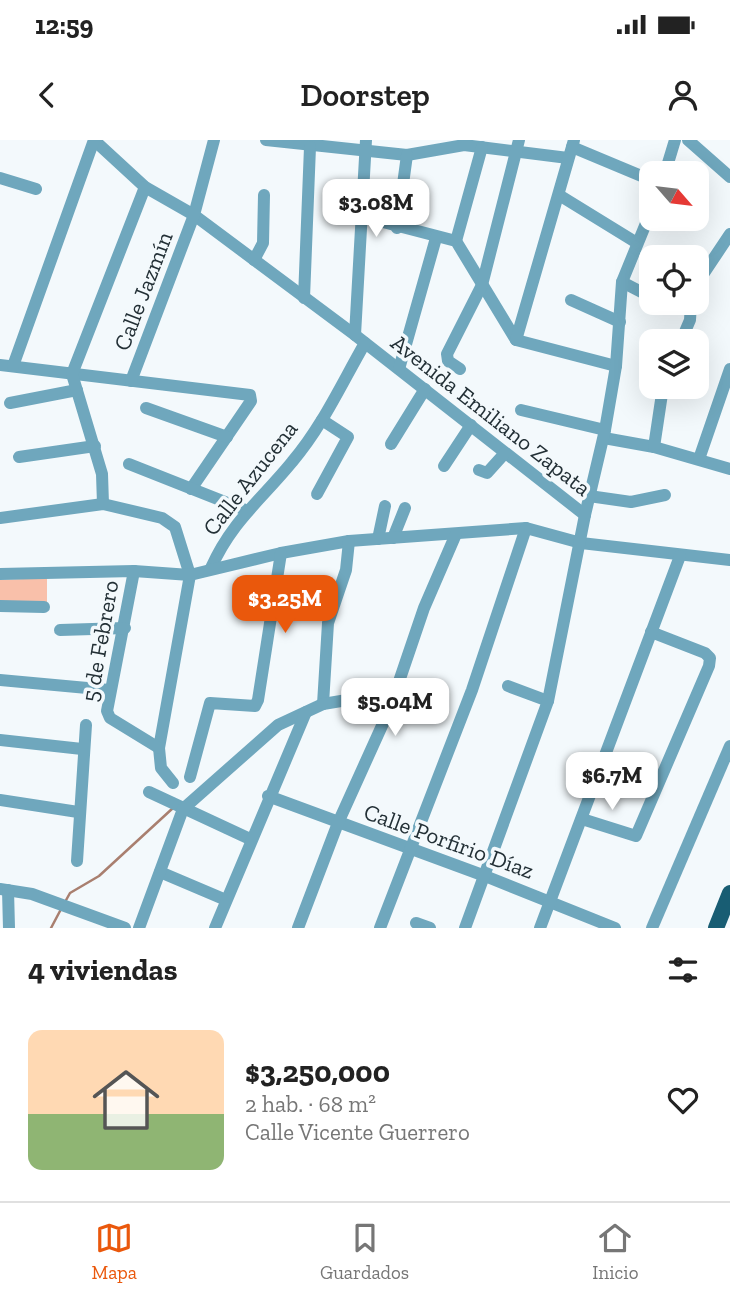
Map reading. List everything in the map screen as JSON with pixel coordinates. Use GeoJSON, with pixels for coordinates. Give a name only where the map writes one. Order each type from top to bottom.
{"type":"FeatureCollection","features":[{"type":"Feature","properties":{"kind":"main road"},"geometry":{"type":"LineString","coordinates":[[716,928],[730,892]]}},
{"type":"Feature","properties":{"kind":"street","name":"Avenida Emiliano Zapata"},"geometry":{"type":"LineString","coordinates":[[94,140],[145,187],[194,215],[360,339],[585,515],[548,701],[466,928]]}},
{"type":"Feature","properties":{"kind":"street"},"geometry":{"type":"LineString","coordinates":[[94,140],[7,365],[250,395],[251,401],[191,489]]}},
{"type":"Feature","properties":{"kind":"street","name":"Calle Jazmín"},"geometry":{"type":"LineString","coordinates":[[131,381],[194,215],[214,140]]}},
{"type":"Feature","properties":{"kind":"street"},"geometry":{"type":"LineString","coordinates":[[266,140],[310,146],[365,146],[407,155],[464,145],[571,148],[639,175]]}},
{"type":"Feature","properties":{"kind":"street"},"geometry":{"type":"LineString","coordinates":[[669,161],[675,140]]}},
{"type":"Feature","properties":{"kind":"street"},"geometry":{"type":"LineString","coordinates":[[688,140],[730,177]]}},
{"type":"Feature","properties":{"kind":"street"},"geometry":{"type":"LineString","coordinates":[[460,369],[448,361],[447,354],[482,285],[514,168],[517,145]]}},
{"type":"Feature","properties":{"kind":"street"},"geometry":{"type":"LineString","coordinates":[[304,298],[310,146]]}},
{"type":"Feature","properties":{"kind":"street"},"geometry":{"type":"LineString","coordinates":[[360,339],[360,216],[365,146]]}},
{"type":"Feature","properties":{"kind":"street"},"geometry":{"type":"LineString","coordinates":[[482,147],[456,241],[482,285],[516,340],[616,366]]}},
{"type":"Feature","properties":{"kind":"street"},"geometry":{"type":"LineString","coordinates":[[516,340],[571,148]]}},
{"type":"Feature","properties":{"kind":"street"},"geometry":{"type":"LineString","coordinates":[[397,228],[407,155]]}},
{"type":"Feature","properties":{"kind":"street"},"geometry":{"type":"LineString","coordinates":[[0,178],[36,189]]}},
{"type":"Feature","properties":{"kind":"street"},"geometry":{"type":"LineString","coordinates":[[103,504],[102,474],[72,374],[145,187]]}},
{"type":"Feature","properties":{"kind":"street"},"geometry":{"type":"LineString","coordinates":[[254,260],[263,243],[264,195]]}},
{"type":"Feature","properties":{"kind":"street"},"geometry":{"type":"LineString","coordinates":[[559,195],[637,243]]}},
{"type":"Feature","properties":{"kind":"street"},"geometry":{"type":"LineString","coordinates":[[360,216],[397,228],[456,241]]}},
{"type":"Feature","properties":{"kind":"street"},"geometry":{"type":"LineString","coordinates":[[709,263],[728,230]]}},
{"type":"Feature","properties":{"kind":"street"},"geometry":{"type":"LineString","coordinates":[[585,515],[604,434],[616,366],[622,282],[642,231]]}},
{"type":"Feature","properties":{"kind":"street"},"geometry":{"type":"LineString","coordinates":[[399,369],[436,238]]}},
{"type":"Feature","properties":{"kind":"street"},"geometry":{"type":"LineString","coordinates":[[622,282],[639,291]]}},
{"type":"Feature","properties":{"kind":"street"},"geometry":{"type":"LineString","coordinates":[[571,300],[620,322]]}},
{"type":"Feature","properties":{"kind":"street","name":"Calle Azucena"},"geometry":{"type":"LineString","coordinates":[[211,568],[226,537],[294,461],[322,420],[360,339]]}},
{"type":"Feature","properties":{"kind":"street"},"geometry":{"type":"LineString","coordinates":[[699,459],[730,369]]}},
{"type":"Feature","properties":{"kind":"street"},"geometry":{"type":"LineString","coordinates":[[391,444],[425,389]]}},
{"type":"Feature","properties":{"kind":"street"},"geometry":{"type":"LineString","coordinates":[[10,403],[77,390]]}},
{"type":"Feature","properties":{"kind":"street"},"geometry":{"type":"LineString","coordinates":[[654,447],[661,399]]}},
{"type":"Feature","properties":{"kind":"street"},"geometry":{"type":"LineString","coordinates":[[146,408],[226,437]]}},
{"type":"Feature","properties":{"kind":"street"},"geometry":{"type":"LineString","coordinates":[[521,410],[730,470]]}},
{"type":"Feature","properties":{"kind":"street"},"geometry":{"type":"LineString","coordinates":[[317,494],[348,442],[344,433],[322,420]]}},
{"type":"Feature","properties":{"kind":"street"},"geometry":{"type":"LineString","coordinates":[[444,466],[471,425]]}},
{"type":"Feature","properties":{"kind":"street"},"geometry":{"type":"LineString","coordinates":[[19,457],[95,446]]}},
{"type":"Feature","properties":{"kind":"street"},"geometry":{"type":"LineString","coordinates":[[480,470],[489,472],[505,453]]}},
{"type":"Feature","properties":{"kind":"street"},"geometry":{"type":"LineString","coordinates":[[129,464],[248,510]]}},
{"type":"Feature","properties":{"kind":"street"},"geometry":{"type":"LineString","coordinates":[[589,496],[631,502],[665,495]]}},
{"type":"Feature","properties":{"kind":"street"},"geometry":{"type":"LineString","coordinates":[[0,518],[103,504],[117,505],[169,521],[175,527],[190,575],[159,748],[161,768],[173,783]]}},
{"type":"Feature","properties":{"kind":"street"},"geometry":{"type":"LineString","coordinates":[[378,539],[385,506]]}},
{"type":"Feature","properties":{"kind":"street"},"geometry":{"type":"LineString","coordinates":[[393,538],[405,508]]}},
{"type":"Feature","properties":{"kind":"street"},"geometry":{"type":"LineString","coordinates":[[380,928],[472,690],[526,528]]}},
{"type":"Feature","properties":{"kind":"street"},"geometry":{"type":"LineString","coordinates":[[0,574],[134,571],[190,575],[281,553],[349,541],[526,528],[581,543],[730,560]]}},
{"type":"Feature","properties":{"kind":"street"},"geometry":{"type":"LineString","coordinates":[[298,928],[338,824],[390,708],[424,608],[456,534]]}},
{"type":"Feature","properties":{"kind":"street"},"geometry":{"type":"LineString","coordinates":[[322,702],[328,623],[346,570],[349,541]]}},
{"type":"Feature","properties":{"kind":"street"},"geometry":{"type":"LineString","coordinates":[[190,777],[210,703],[256,706],[281,553]]}},
{"type":"Feature","properties":{"kind":"street"},"geometry":{"type":"LineString","coordinates":[[540,928],[680,556]]}},
{"type":"Feature","properties":{"kind":"street","name":"5 de Febrero"},"geometry":{"type":"LineString","coordinates":[[134,571],[107,711],[110,718],[159,748]]}},
{"type":"Feature","properties":{"kind":"street"},"geometry":{"type":"LineString","coordinates":[[0,606],[44,607]]}},
{"type":"Feature","properties":{"kind":"street"},"geometry":{"type":"LineString","coordinates":[[60,630],[125,628]]}},
{"type":"Feature","properties":{"kind":"street"},"geometry":{"type":"LineString","coordinates":[[582,819],[636,836],[709,666],[710,658],[705,653],[651,632]]}},
{"type":"Feature","properties":{"kind":"street"},"geometry":{"type":"LineString","coordinates":[[0,680],[109,690]]}},
{"type":"Feature","properties":{"kind":"street"},"geometry":{"type":"LineString","coordinates":[[508,686],[548,701]]}},
{"type":"Feature","properties":{"kind":"street"},"geometry":{"type":"LineString","coordinates":[[139,928],[183,808],[267,733],[322,702],[359,698]]}},
{"type":"Feature","properties":{"kind":"street"},"geometry":{"type":"LineString","coordinates":[[215,928],[268,796],[306,712]]}},
{"type":"Feature","properties":{"kind":"street"},"geometry":{"type":"LineString","coordinates":[[77,860],[82,749],[86,725]]}},
{"type":"Feature","properties":{"kind":"street"},"geometry":{"type":"LineString","coordinates":[[0,740],[82,749]]}},
{"type":"Feature","properties":{"kind":"street"},"geometry":{"type":"LineString","coordinates":[[652,928],[730,746]]}},
{"type":"Feature","properties":{"kind":"street"},"geometry":{"type":"LineString","coordinates":[[149,792],[250,839]]}},
{"type":"Feature","properties":{"kind":"street","name":"Calle Porfirio Díaz"},"geometry":{"type":"LineString","coordinates":[[268,796],[551,901],[609,927]]}},
{"type":"Feature","properties":{"kind":"street"},"geometry":{"type":"LineString","coordinates":[[0,800],[78,813]]}},
{"type":"Feature","properties":{"kind":"street"},"geometry":{"type":"LineString","coordinates":[[160,872],[226,900]]}},
{"type":"Feature","properties":{"kind":"street"},"geometry":{"type":"LineString","coordinates":[[9,928],[4,889],[45,899],[125,928]]}},
{"type":"Feature","properties":{"kind":"street"},"geometry":{"type":"LineString","coordinates":[[416,923],[430,928]]}},
{"type":"Feature","properties":{"kind":"shaded area"},"geometry":{"type":"Polygon","coordinates":[[[47,578],[47,606],[0,602],[0,580],[47,578]]]}},
{"type":"Feature","properties":{"kind":"waterway"},"geometry":{"type":"LineString","coordinates":[[352,705],[366,705]]}},
{"type":"Feature","properties":{"kind":"waterway"},"geometry":{"type":"LineString","coordinates":[[65,902],[70,893],[99,876],[173,808]]}},
{"type":"Feature","properties":{"kind":"waterway"},"geometry":{"type":"LineString","coordinates":[[51,928],[60,911]]}}]}
